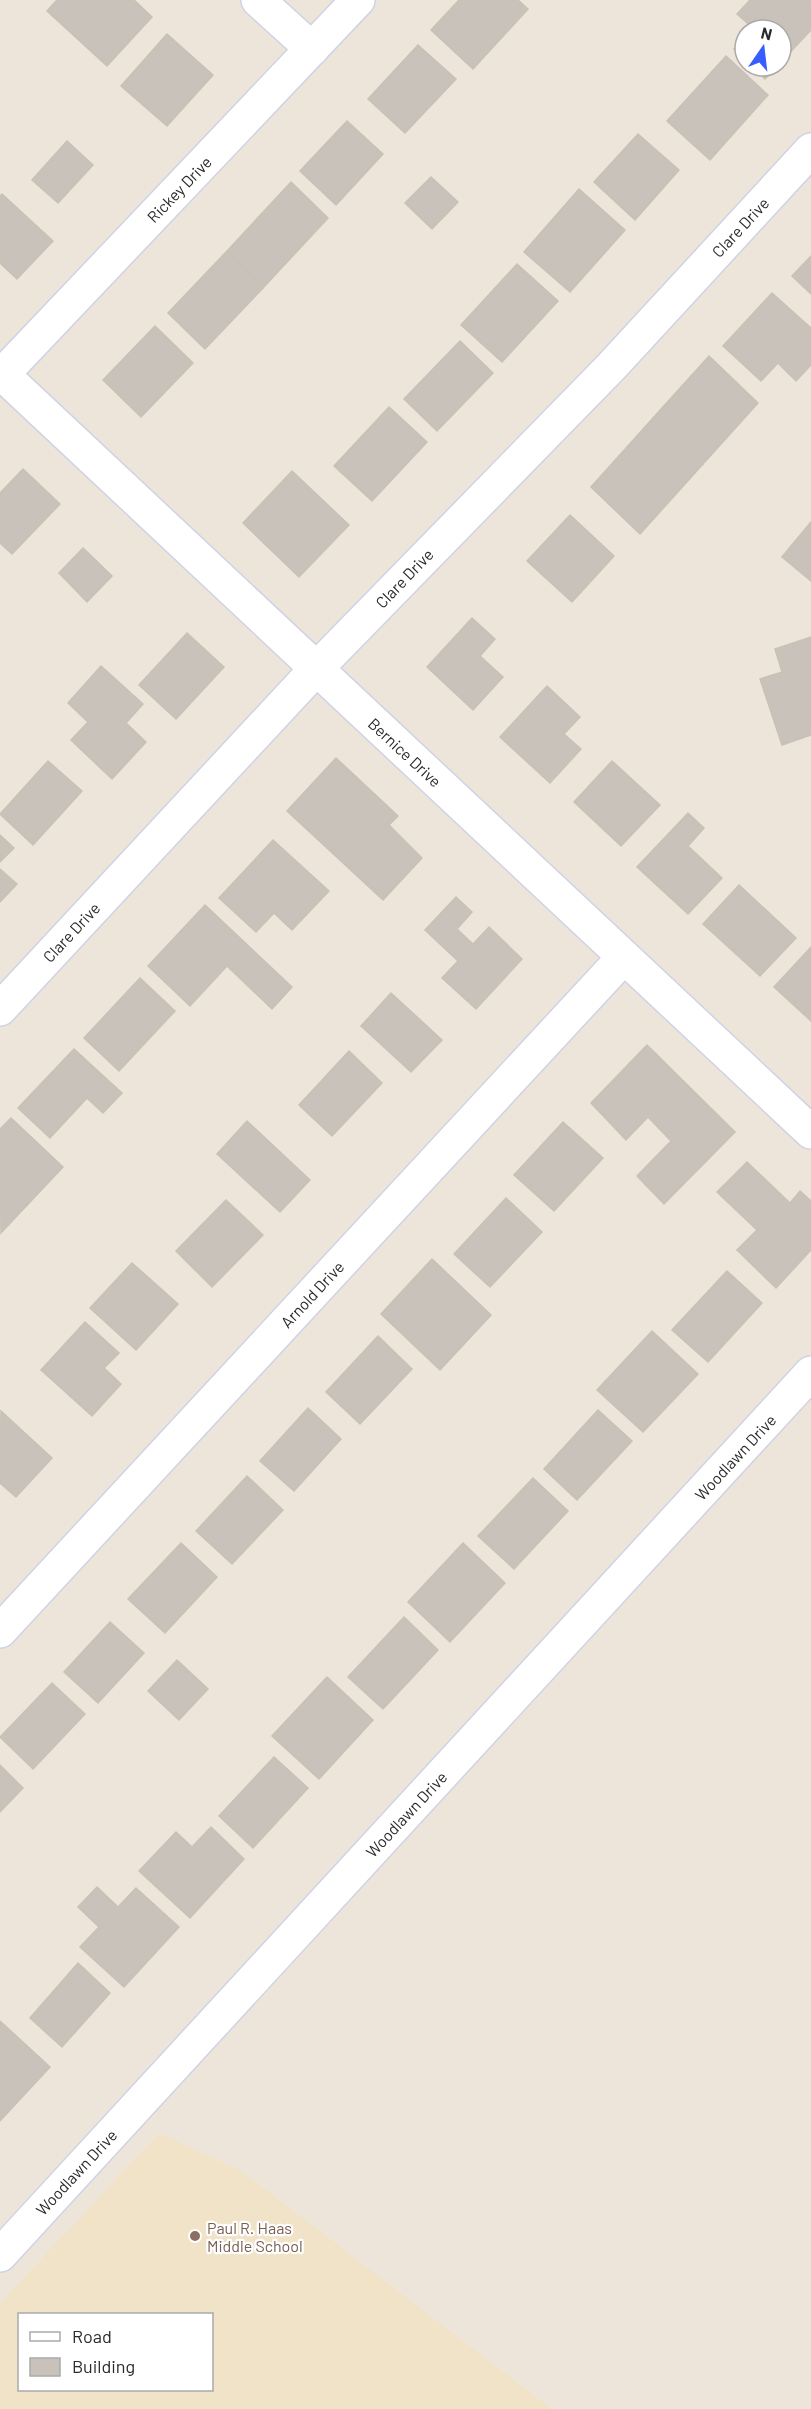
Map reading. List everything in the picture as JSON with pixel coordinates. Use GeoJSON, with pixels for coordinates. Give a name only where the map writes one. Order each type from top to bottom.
{"type":"FeatureCollection","features":[{"type":"Feature","properties":{"kind":"street"},"geometry":{"type":"LineString","coordinates":[[258,0],[312,49]]}},
{"type":"Feature","properties":{"kind":"street","name":"Rickey Drive"},"geometry":{"type":"LineString","coordinates":[[1,374],[358,0]]}},
{"type":"Feature","properties":{"kind":"street","name":"Clare Drive"},"geometry":{"type":"LineString","coordinates":[[0,1009],[316,669],[611,367],[811,150]]}},
{"type":"Feature","properties":{"kind":"street","name":"Bernice Drive"},"geometry":{"type":"LineString","coordinates":[[1,374],[811,1132]]}},
{"type":"Feature","properties":{"kind":"street","name":"Arnold Drive"},"geometry":{"type":"LineString","coordinates":[[0,1631],[624,957]]}},
{"type":"Feature","properties":{"kind":"street","name":"Woodlawn Drive"},"geometry":{"type":"LineString","coordinates":[[0,2255],[811,1373]]}},
{"type":"Feature","properties":{"kind":"shaded area","name":"Paul R. Haas Middle School"},"geometry":{"type":"Polygon","coordinates":[[[159,2133],[240,2170],[552,2409],[0,2409],[0,2303],[159,2133]]]}},
{"type":"Feature","properties":{"kind":"building"},"geometry":{"type":"Polygon","coordinates":[[[57,0],[134,0],[152,17],[107,66],[47,11],[57,0]]]}},
{"type":"Feature","properties":{"kind":"building"},"geometry":{"type":"Polygon","coordinates":[[[459,0],[518,0],[528,9],[473,69],[431,30],[459,0]]]}},
{"type":"Feature","properties":{"kind":"building"},"geometry":{"type":"Polygon","coordinates":[[[750,0],[811,0],[811,30],[793,49],[793,18],[742,18],[737,14],[750,0]]]}},
{"type":"Feature","properties":{"kind":"building"},"geometry":{"type":"Polygon","coordinates":[[[167,34],[213,75],[167,126],[121,86],[167,34]]]}},
{"type":"Feature","properties":{"kind":"building"},"geometry":{"type":"Polygon","coordinates":[[[418,45],[456,79],[405,133],[368,99],[418,45]]]}},
{"type":"Feature","properties":{"kind":"building"},"geometry":{"type":"Polygon","coordinates":[[[726,56],[733,62],[733,78],[750,78],[768,95],[710,160],[667,121],[726,56]]]}},
{"type":"Feature","properties":{"kind":"building"},"geometry":{"type":"Polygon","coordinates":[[[347,121],[383,154],[336,205],[300,171],[347,121]]]}},
{"type":"Feature","properties":{"kind":"building"},"geometry":{"type":"Polygon","coordinates":[[[638,134],[679,170],[635,220],[594,182],[638,134]]]}},
{"type":"Feature","properties":{"kind":"building"},"geometry":{"type":"Polygon","coordinates":[[[67,141],[93,165],[58,203],[32,180],[67,141]]]}},
{"type":"Feature","properties":{"kind":"building"},"geometry":{"type":"Polygon","coordinates":[[[431,177],[458,202],[432,229],[405,203],[431,177]]]}},
{"type":"Feature","properties":{"kind":"building"},"geometry":{"type":"Polygon","coordinates":[[[291,182],[328,218],[263,288],[227,251],[291,182]]]}},
{"type":"Feature","properties":{"kind":"building"},"geometry":{"type":"Polygon","coordinates":[[[579,189],[625,230],[570,292],[524,252],[579,189]]]}},
{"type":"Feature","properties":{"kind":"building"},"geometry":{"type":"Polygon","coordinates":[[[2,194],[53,241],[17,279],[0,263],[0,196],[2,194]]]}},
{"type":"Feature","properties":{"kind":"building"},"geometry":{"type":"Polygon","coordinates":[[[227,251],[263,288],[205,349],[168,313],[227,251]]]}},
{"type":"Feature","properties":{"kind":"building"},"geometry":{"type":"Polygon","coordinates":[[[811,256],[811,294],[792,276],[811,256]]]}},
{"type":"Feature","properties":{"kind":"building"},"geometry":{"type":"Polygon","coordinates":[[[517,264],[558,301],[502,362],[461,325],[517,264]]]}},
{"type":"Feature","properties":{"kind":"building"},"geometry":{"type":"Polygon","coordinates":[[[772,293],[811,328],[811,365],[796,381],[778,363],[761,381],[723,346],[772,293]]]}},
{"type":"Feature","properties":{"kind":"building"},"geometry":{"type":"Polygon","coordinates":[[[155,326],[193,363],[141,417],[103,380],[155,326]]]}},
{"type":"Feature","properties":{"kind":"building"},"geometry":{"type":"Polygon","coordinates":[[[460,341],[493,373],[437,431],[404,399],[460,341]]]}},
{"type":"Feature","properties":{"kind":"building"},"geometry":{"type":"Polygon","coordinates":[[[709,356],[758,403],[703,464],[653,418],[709,356]]]}},
{"type":"Feature","properties":{"kind":"building"},"geometry":{"type":"Polygon","coordinates":[[[389,407],[427,442],[372,501],[334,466],[389,407]]]}},
{"type":"Feature","properties":{"kind":"building"},"geometry":{"type":"Polygon","coordinates":[[[653,418],[703,464],[640,534],[591,487],[653,418]]]}},
{"type":"Feature","properties":{"kind":"building"},"geometry":{"type":"Polygon","coordinates":[[[23,469],[60,504],[12,554],[0,543],[0,493],[23,469]]]}},
{"type":"Feature","properties":{"kind":"building"},"geometry":{"type":"Polygon","coordinates":[[[292,471],[349,525],[299,577],[243,523],[292,471]]]}},
{"type":"Feature","properties":{"kind":"building"},"geometry":{"type":"Polygon","coordinates":[[[570,515],[614,556],[572,602],[527,561],[570,515]]]}},
{"type":"Feature","properties":{"kind":"building"},"geometry":{"type":"Polygon","coordinates":[[[811,522],[811,581],[782,557],[811,522]]]}},
{"type":"Feature","properties":{"kind":"building"},"geometry":{"type":"Polygon","coordinates":[[[83,548],[112,576],[87,602],[59,573],[83,548]]]}},
{"type":"Feature","properties":{"kind":"building"},"geometry":{"type":"Polygon","coordinates":[[[472,618],[495,639],[480,656],[503,677],[473,710],[427,667],[472,618]]]}},
{"type":"Feature","properties":{"kind":"building"},"geometry":{"type":"Polygon","coordinates":[[[187,633],[224,667],[176,719],[139,685],[187,633]]]}},
{"type":"Feature","properties":{"kind":"building"},"geometry":{"type":"Polygon","coordinates":[[[811,637],[811,735],[782,745],[760,679],[782,672],[775,649],[811,637]]]}},
{"type":"Feature","properties":{"kind":"building"},"geometry":{"type":"Polygon","coordinates":[[[101,666],[143,704],[126,723],[146,742],[112,779],[71,740],[88,722],[68,703],[101,666]]]}},
{"type":"Feature","properties":{"kind":"building"},"geometry":{"type":"Polygon","coordinates":[[[547,686],[580,717],[564,734],[581,749],[550,783],[500,737],[547,686]]]}},
{"type":"Feature","properties":{"kind":"building"},"geometry":{"type":"Polygon","coordinates":[[[336,758],[398,816],[389,825],[422,858],[383,900],[287,811],[336,758]]]}},
{"type":"Feature","properties":{"kind":"building"},"geometry":{"type":"Polygon","coordinates":[[[48,761],[82,791],[33,845],[0,814],[48,761]]]}},
{"type":"Feature","properties":{"kind":"building"},"geometry":{"type":"Polygon","coordinates":[[[612,761],[660,805],[621,846],[574,802],[612,761]]]}},
{"type":"Feature","properties":{"kind":"building"},"geometry":{"type":"Polygon","coordinates":[[[688,813],[704,828],[688,846],[722,878],[688,914],[637,867],[688,813]]]}},
{"type":"Feature","properties":{"kind":"building"},"geometry":{"type":"Polygon","coordinates":[[[0,835],[14,848],[0,862],[0,835]]]}},
{"type":"Feature","properties":{"kind":"building"},"geometry":{"type":"Polygon","coordinates":[[[273,840],[329,891],[292,930],[274,913],[256,932],[219,898],[273,840]]]}},
{"type":"Feature","properties":{"kind":"building"},"geometry":{"type":"Polygon","coordinates":[[[0,869],[17,884],[0,902],[0,869]]]}},
{"type":"Feature","properties":{"kind":"building"},"geometry":{"type":"Polygon","coordinates":[[[739,885],[796,938],[760,976],[703,924],[739,885]]]}},
{"type":"Feature","properties":{"kind":"building"},"geometry":{"type":"Polygon","coordinates":[[[456,897],[472,912],[457,929],[473,944],[489,927],[522,959],[476,1009],[442,978],[458,961],[425,930],[456,897]]]}},
{"type":"Feature","properties":{"kind":"building"},"geometry":{"type":"Polygon","coordinates":[[[205,905],[292,987],[272,1009],[227,966],[190,1006],[148,966],[205,905]]]}},
{"type":"Feature","properties":{"kind":"building"},"geometry":{"type":"Polygon","coordinates":[[[811,947],[811,1021],[774,987],[811,947]]]}},
{"type":"Feature","properties":{"kind":"building"},"geometry":{"type":"Polygon","coordinates":[[[140,978],[175,1011],[119,1071],[84,1038],[140,978]]]}},
{"type":"Feature","properties":{"kind":"building"},"geometry":{"type":"Polygon","coordinates":[[[391,993],[442,1040],[411,1072],[361,1026],[391,993]]]}},
{"type":"Feature","properties":{"kind":"building"},"geometry":{"type":"Polygon","coordinates":[[[647,1045],[735,1132],[664,1204],[637,1176],[671,1141],[648,1117],[626,1140],[591,1103],[647,1045]]]}},
{"type":"Feature","properties":{"kind":"building"},"geometry":{"type":"Polygon","coordinates":[[[74,1049],[122,1093],[103,1113],[87,1098],[50,1138],[18,1108],[74,1049]]]}},
{"type":"Feature","properties":{"kind":"building"},"geometry":{"type":"Polygon","coordinates":[[[349,1051],[382,1083],[332,1136],[299,1105],[349,1051]]]}},
{"type":"Feature","properties":{"kind":"building"},"geometry":{"type":"Polygon","coordinates":[[[11,1118],[63,1167],[1,1233],[0,1129],[11,1118]]]}},
{"type":"Feature","properties":{"kind":"building"},"geometry":{"type":"Polygon","coordinates":[[[247,1121],[310,1180],[280,1212],[217,1154],[247,1121]]]}},
{"type":"Feature","properties":{"kind":"building"},"geometry":{"type":"Polygon","coordinates":[[[563,1122],[603,1158],[554,1211],[514,1175],[563,1122]]]}},
{"type":"Feature","properties":{"kind":"building"},"geometry":{"type":"Polygon","coordinates":[[[747,1162],[790,1203],[800,1191],[811,1201],[811,1250],[776,1288],[737,1250],[757,1230],[717,1192],[747,1162]]]}},
{"type":"Feature","properties":{"kind":"building"},"geometry":{"type":"Polygon","coordinates":[[[506,1198],[542,1232],[490,1287],[454,1254],[506,1198]]]}},
{"type":"Feature","properties":{"kind":"building"},"geometry":{"type":"Polygon","coordinates":[[[226,1200],[263,1235],[212,1287],[176,1251],[226,1200]]]}},
{"type":"Feature","properties":{"kind":"building"},"geometry":{"type":"Polygon","coordinates":[[[432,1259],[491,1315],[440,1370],[381,1314],[432,1259]]]}},
{"type":"Feature","properties":{"kind":"building"},"geometry":{"type":"Polygon","coordinates":[[[132,1263],[178,1304],[136,1350],[90,1308],[132,1263]]]}},
{"type":"Feature","properties":{"kind":"building"},"geometry":{"type":"Polygon","coordinates":[[[727,1271],[762,1303],[708,1362],[672,1330],[727,1271]]]}},
{"type":"Feature","properties":{"kind":"building"},"geometry":{"type":"Polygon","coordinates":[[[85,1322],[119,1353],[104,1368],[121,1384],[92,1416],[41,1370],[85,1322]]]}},
{"type":"Feature","properties":{"kind":"building"},"geometry":{"type":"Polygon","coordinates":[[[652,1331],[698,1374],[643,1432],[597,1390],[652,1331]]]}},
{"type":"Feature","properties":{"kind":"building"},"geometry":{"type":"Polygon","coordinates":[[[378,1336],[412,1369],[360,1424],[326,1392],[378,1336]]]}},
{"type":"Feature","properties":{"kind":"building"},"geometry":{"type":"Polygon","coordinates":[[[308,1408],[341,1439],[294,1491],[260,1461],[308,1408]]]}},
{"type":"Feature","properties":{"kind":"building"},"geometry":{"type":"Polygon","coordinates":[[[598,1410],[632,1441],[577,1500],[544,1469],[598,1410]]]}},
{"type":"Feature","properties":{"kind":"building"},"geometry":{"type":"Polygon","coordinates":[[[1,1411],[52,1458],[16,1497],[0,1483],[1,1411]]]}},
{"type":"Feature","properties":{"kind":"building"},"geometry":{"type":"Polygon","coordinates":[[[247,1476],[283,1510],[232,1564],[196,1531],[247,1476]]]}},
{"type":"Feature","properties":{"kind":"building"},"geometry":{"type":"Polygon","coordinates":[[[533,1478],[568,1511],[514,1569],[478,1536],[533,1478]]]}},
{"type":"Feature","properties":{"kind":"building"},"geometry":{"type":"Polygon","coordinates":[[[181,1543],[217,1577],[165,1633],[128,1599],[181,1543]]]}},
{"type":"Feature","properties":{"kind":"building"},"geometry":{"type":"Polygon","coordinates":[[[463,1543],[505,1583],[450,1642],[408,1602],[463,1543]]]}},
{"type":"Feature","properties":{"kind":"building"},"geometry":{"type":"Polygon","coordinates":[[[404,1617],[438,1650],[383,1709],[348,1677],[404,1617]]]}},
{"type":"Feature","properties":{"kind":"building"},"geometry":{"type":"Polygon","coordinates":[[[110,1622],[144,1653],[98,1703],[64,1672],[110,1622]]]}},
{"type":"Feature","properties":{"kind":"building"},"geometry":{"type":"Polygon","coordinates":[[[177,1660],[208,1689],[179,1720],[148,1691],[177,1660]]]}},
{"type":"Feature","properties":{"kind":"building"},"geometry":{"type":"Polygon","coordinates":[[[327,1677],[373,1720],[319,1779],[272,1736],[327,1677]]]}},
{"type":"Feature","properties":{"kind":"building"},"geometry":{"type":"Polygon","coordinates":[[[52,1683],[85,1714],[33,1769],[0,1737],[52,1683]]]}},
{"type":"Feature","properties":{"kind":"building"},"geometry":{"type":"Polygon","coordinates":[[[274,1757],[308,1788],[253,1848],[219,1816],[274,1757]]]}},
{"type":"Feature","properties":{"kind":"building"},"geometry":{"type":"Polygon","coordinates":[[[0,1765],[23,1788],[0,1812],[0,1765]]]}},
{"type":"Feature","properties":{"kind":"building"},"geometry":{"type":"Polygon","coordinates":[[[211,1827],[244,1859],[190,1918],[139,1871],[176,1832],[192,1847],[211,1827]]]}},
{"type":"Feature","properties":{"kind":"building"},"geometry":{"type":"Polygon","coordinates":[[[97,1887],[118,1907],[136,1888],[179,1927],[124,1987],[80,1947],[99,1927],[78,1907],[97,1887]]]}},
{"type":"Feature","properties":{"kind":"building"},"geometry":{"type":"Polygon","coordinates":[[[78,1963],[110,1993],[62,2047],[30,2018],[78,1963]]]}},
{"type":"Feature","properties":{"kind":"building"},"geometry":{"type":"Polygon","coordinates":[[[0,2021],[50,2067],[0,2121],[0,2021]]]}},
{"type":"Feature","properties":{"kind":"place","name":"Paul R. Haas Middle School"},"geometry":{"type":"Point","coordinates":[195,2236]}}]}
